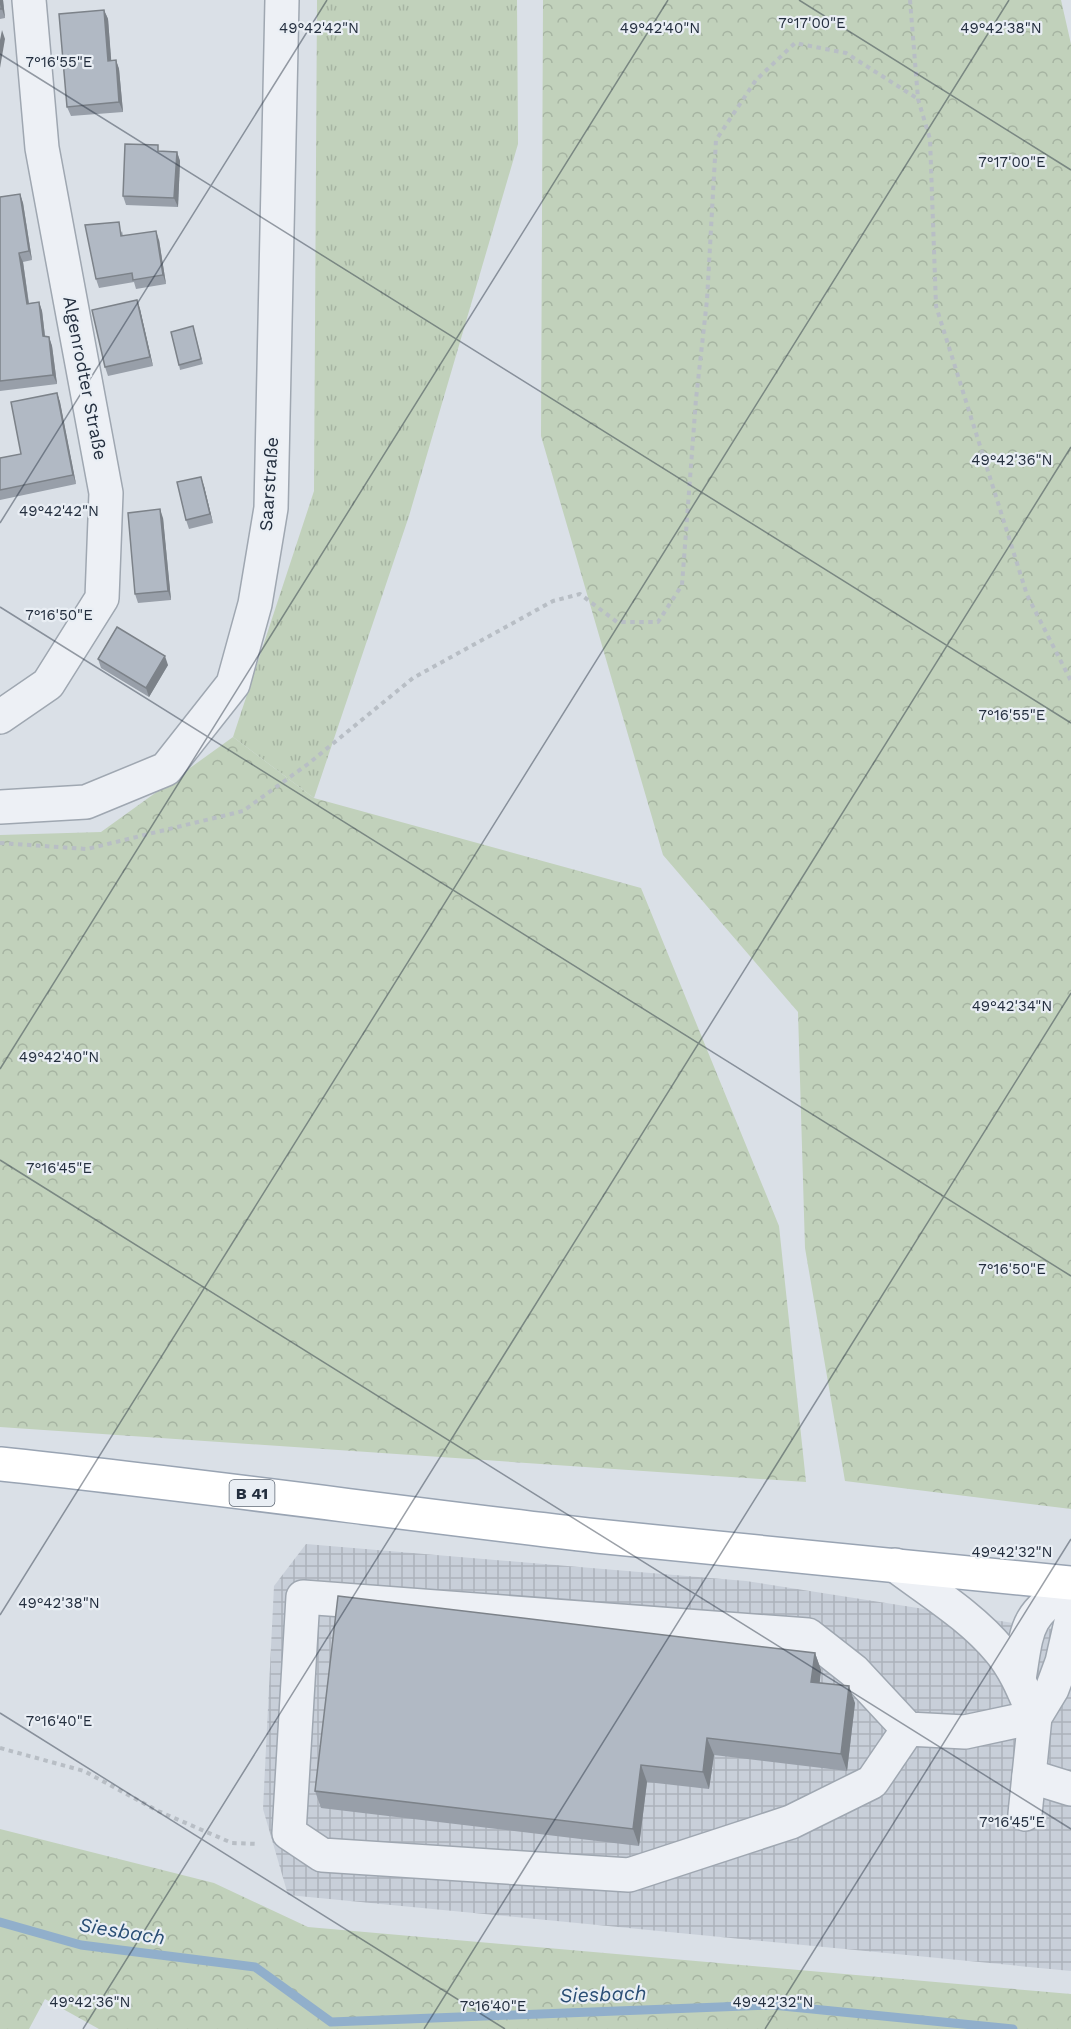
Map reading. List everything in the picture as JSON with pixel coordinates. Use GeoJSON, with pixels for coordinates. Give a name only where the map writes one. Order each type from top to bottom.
{"type":"FeatureCollection","features":[{"type":"Feature","properties":{"kind":"main road","name":"B 41"},"geometry":{"type":"LineString","coordinates":[[0,1464],[587,1534],[1071,1583]]}},
{"type":"Feature","properties":{"kind":"street","name":"Algenrodter Straße"},"geometry":{"type":"LineString","coordinates":[[0,717],[48,684],[102,598],[106,493],[42,148],[29,0]]}},
{"type":"Feature","properties":{"kind":"street","name":"Saarstraße"},"geometry":{"type":"LineString","coordinates":[[0,807],[86,802],[166,769],[233,684],[255,604],[272,508],[282,0]]}},
{"type":"Feature","properties":{"kind":"street"},"geometry":{"type":"LineString","coordinates":[[896,1565],[981,1630],[1001,1652],[1018,1679],[1035,1717]]}},
{"type":"Feature","properties":{"kind":"street"},"geometry":{"type":"LineString","coordinates":[[1018,1679],[1026,1633],[1034,1617],[1044,1606],[1071,1588]]}},
{"type":"Feature","properties":{"kind":"street"},"geometry":{"type":"LineString","coordinates":[[909,1729],[872,1782],[790,1822],[629,1875],[322,1855],[289,1833],[303,1597],[808,1635],[854,1671],[909,1729],[965,1732],[1035,1717]]}},
{"type":"Feature","properties":{"kind":"street"},"geometry":{"type":"LineString","coordinates":[[1025,1814],[1035,1717],[1052,1689],[1062,1662],[1071,1622]]}},
{"type":"Feature","properties":{"kind":"street"},"geometry":{"type":"LineString","coordinates":[[1029,1776],[1071,1789]]}},
{"type":"Feature","properties":{"kind":"path"},"geometry":{"type":"LineString","coordinates":[[910,0],[918,99],[930,139],[936,306],[1027,595],[1071,681]]}},
{"type":"Feature","properties":{"kind":"path"},"geometry":{"type":"LineString","coordinates":[[0,843],[87,849],[243,812],[308,764],[413,678],[553,601],[580,594],[617,622],[658,622],[682,585],[696,399],[707,300],[716,140],[756,80],[795,43],[846,53],[918,99]]}},
{"type":"Feature","properties":{"kind":"path"},"geometry":{"type":"LineString","coordinates":[[0,1748],[84,1771],[158,1811],[232,1844],[258,1844]]}},
{"type":"Feature","properties":{"kind":"shaded area"},"geometry":{"type":"Polygon","coordinates":[[[306,1544],[746,1581],[1071,1632],[1071,1971],[288,1895],[263,1809],[274,1586],[306,1544]]]}},
{"type":"Feature","properties":{"kind":"green space"},"geometry":{"type":"Polygon","coordinates":[[[317,0],[517,0],[518,144],[409,516],[314,798],[233,737],[314,491],[317,0]]]}},
{"type":"Feature","properties":{"kind":"green space"},"geometry":{"type":"Polygon","coordinates":[[[543,0],[1061,0],[1071,44],[1071,1509],[845,1481],[805,1248],[798,1012],[663,855],[541,436],[543,0]]]}},
{"type":"Feature","properties":{"kind":"green space"},"geometry":{"type":"Polygon","coordinates":[[[233,737],[314,798],[641,888],[779,1226],[806,1482],[0,1427],[0,835],[101,832],[233,737]]]}},
{"type":"Feature","properties":{"kind":"green space"},"geometry":{"type":"Polygon","coordinates":[[[0,1829],[214,1883],[308,1927],[1071,1994],[1071,2029],[99,2029],[45,1999],[29,2029],[0,2029],[0,1829]]]}},
{"type":"Feature","properties":{"kind":"building"},"geometry":{"type":"Polygon","coordinates":[[[104,10],[108,61],[116,60],[119,102],[67,107],[59,14],[104,10]]]}},
{"type":"Feature","properties":{"kind":"building"},"geometry":{"type":"Polygon","coordinates":[[[125,144],[158,145],[158,151],[177,152],[174,198],[123,196],[125,144]]]}},
{"type":"Feature","properties":{"kind":"building"},"geometry":{"type":"Polygon","coordinates":[[[20,194],[29,251],[19,253],[27,304],[39,302],[43,336],[49,337],[53,375],[0,381],[0,197],[20,194]]]}},
{"type":"Feature","properties":{"kind":"building"},"geometry":{"type":"Polygon","coordinates":[[[119,222],[121,236],[156,231],[163,275],[133,280],[132,273],[96,279],[85,225],[119,222]]]}},
{"type":"Feature","properties":{"kind":"building"},"geometry":{"type":"Polygon","coordinates":[[[137,300],[150,357],[105,367],[92,310],[137,300]]]}},
{"type":"Feature","properties":{"kind":"building"},"geometry":{"type":"Polygon","coordinates":[[[193,326],[201,359],[179,365],[171,332],[193,326]]]}},
{"type":"Feature","properties":{"kind":"building"},"geometry":{"type":"Polygon","coordinates":[[[57,393],[73,475],[0,490],[0,458],[21,454],[11,402],[57,393]]]}},
{"type":"Feature","properties":{"kind":"building"},"geometry":{"type":"Polygon","coordinates":[[[201,477],[210,514],[186,520],[177,482],[201,477]]]}},
{"type":"Feature","properties":{"kind":"building"},"geometry":{"type":"Polygon","coordinates":[[[160,509],[168,591],[135,594],[128,513],[160,509]]]}},
{"type":"Feature","properties":{"kind":"building"},"geometry":{"type":"Polygon","coordinates":[[[117,627],[165,656],[146,688],[98,659],[117,627]]]}},
{"type":"Feature","properties":{"kind":"building"},"geometry":{"type":"Polygon","coordinates":[[[338,1596],[815,1653],[811,1682],[849,1686],[841,1754],[707,1738],[703,1772],[641,1765],[633,1829],[315,1791],[338,1596]]]}},
{"type":"Feature","properties":{"kind":"waterway","name":"Siesbach"},"geometry":{"type":"LineString","coordinates":[[0,1922],[81,1945],[255,1967],[331,2022],[772,2005],[1013,2029]]}}]}
